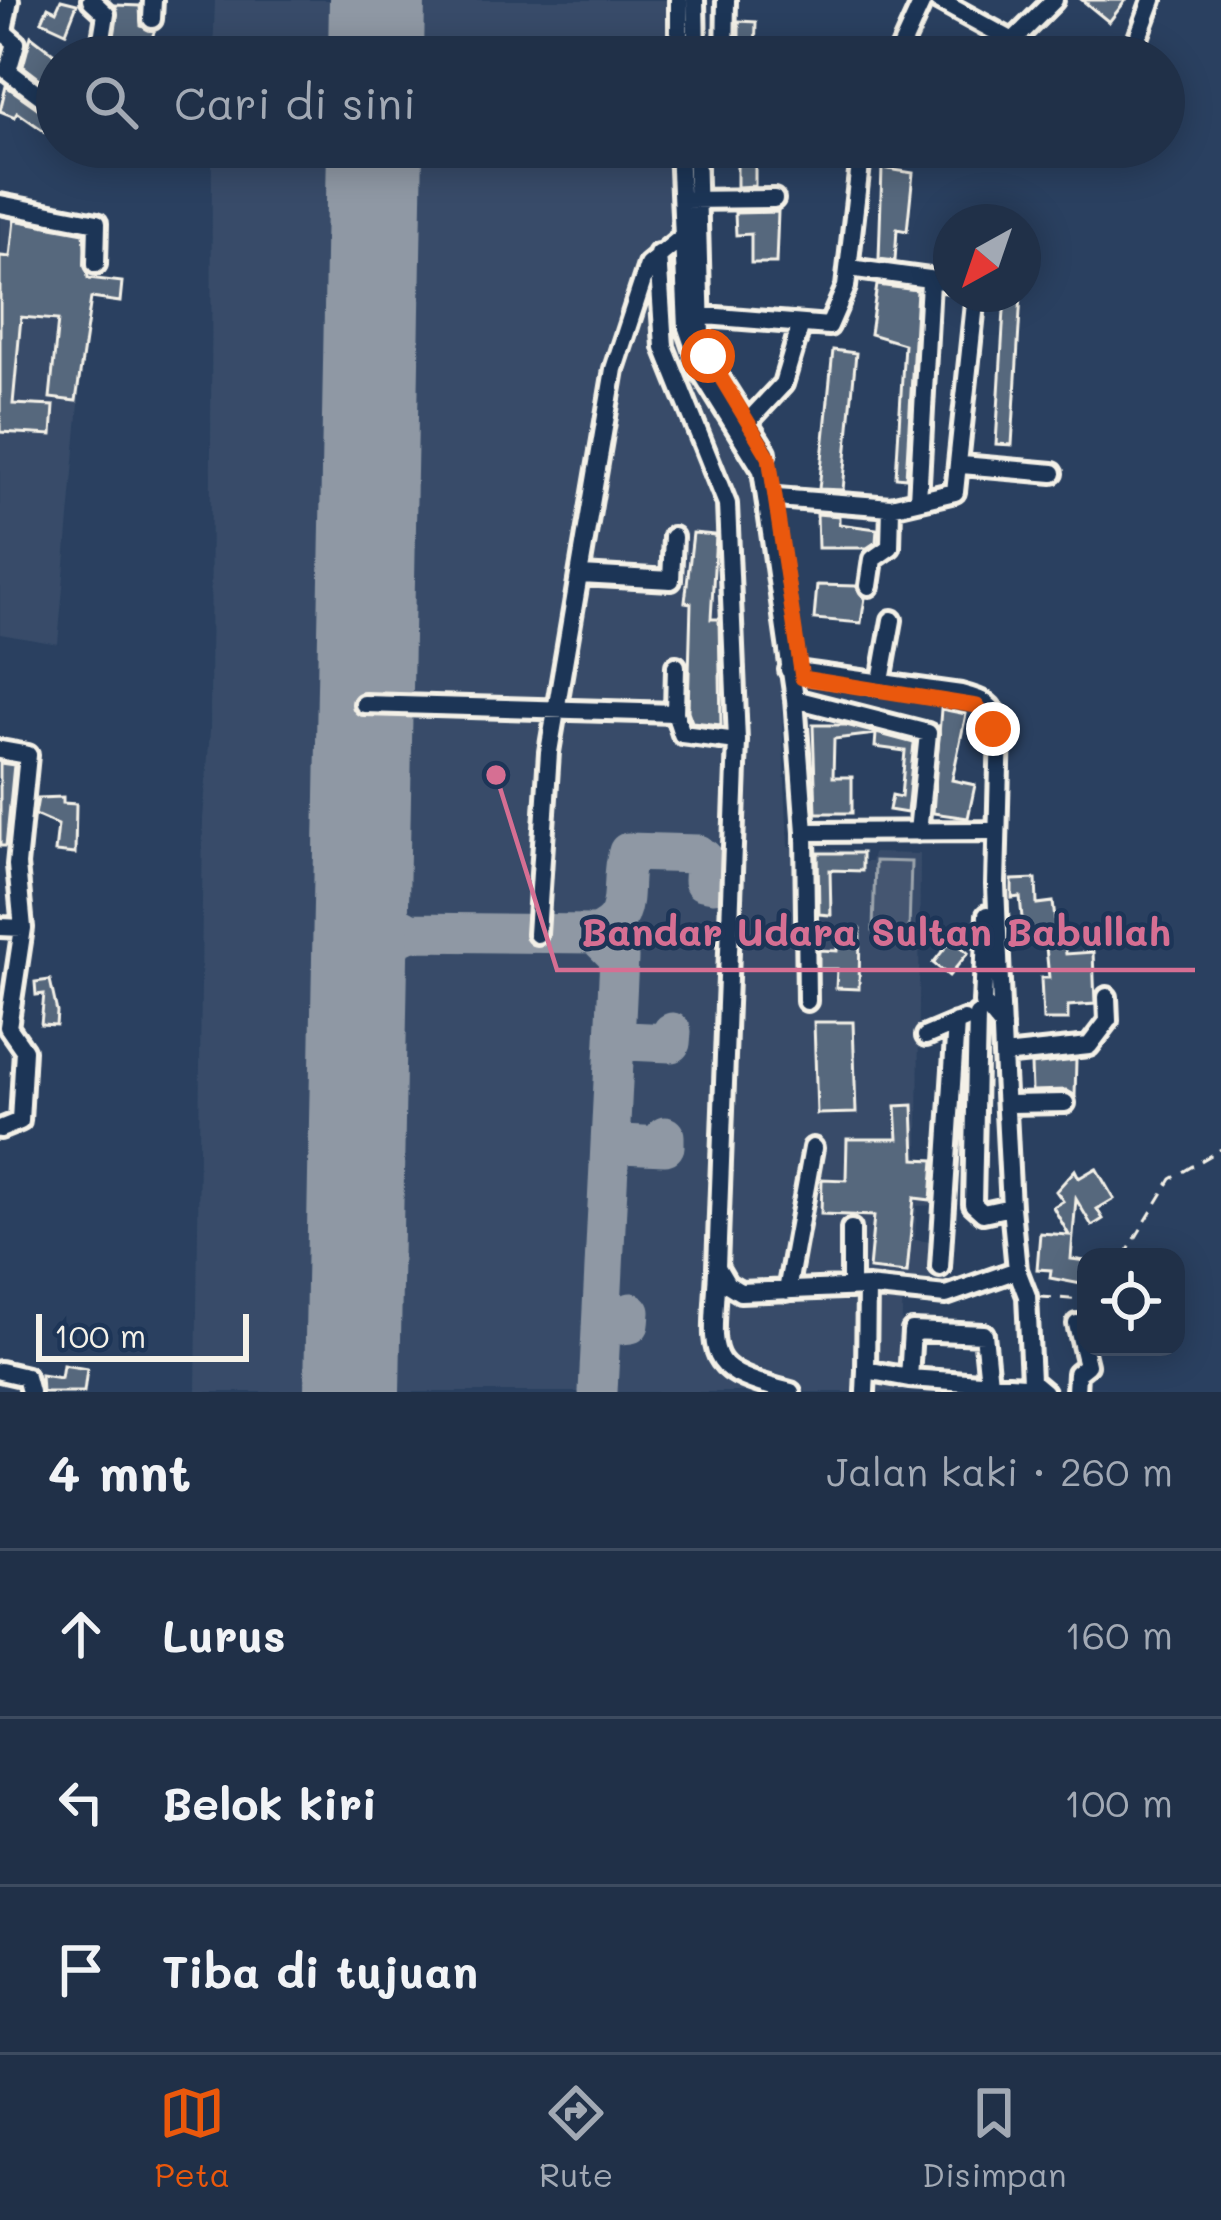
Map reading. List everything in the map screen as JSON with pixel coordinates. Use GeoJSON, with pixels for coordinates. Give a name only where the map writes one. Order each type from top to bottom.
{"type":"FeatureCollection","features":[{"type":"Feature","properties":{"kind":"street"},"geometry":{"type":"LineString","coordinates":[[9,0],[3,32],[16,43],[8,71],[36,92]]}},
{"type":"Feature","properties":{"kind":"street"},"geometry":{"type":"LineString","coordinates":[[91,0],[106,14],[102,36]]}},
{"type":"Feature","properties":{"kind":"street"},"geometry":{"type":"LineString","coordinates":[[679,0],[679,36]]}},
{"type":"Feature","properties":{"kind":"street"},"geometry":{"type":"LineString","coordinates":[[695,0],[696,36]]}},
{"type":"Feature","properties":{"kind":"street"},"geometry":{"type":"LineString","coordinates":[[725,36],[726,0]]}},
{"type":"Feature","properties":{"kind":"street"},"geometry":{"type":"LineString","coordinates":[[907,36],[923,0]]}},
{"type":"Feature","properties":{"kind":"street"},"geometry":{"type":"LineString","coordinates":[[938,0],[1006,36]]}},
{"type":"Feature","properties":{"kind":"street"},"geometry":{"type":"LineString","coordinates":[[1017,36],[1054,0]]}},
{"type":"Feature","properties":{"kind":"street"},"geometry":{"type":"LineString","coordinates":[[1139,36],[1152,0]]}},
{"type":"Feature","properties":{"kind":"street"},"geometry":{"type":"LineString","coordinates":[[683,168],[689,200]]}},
{"type":"Feature","properties":{"kind":"street"},"geometry":{"type":"LineString","coordinates":[[693,168],[688,236],[703,376],[769,457],[777,498],[796,674],[805,832],[807,1000]]}},
{"type":"Feature","properties":{"kind":"street"},"geometry":{"type":"LineString","coordinates":[[693,315],[819,329],[834,321],[849,268],[860,168]]}},
{"type":"Feature","properties":{"kind":"street"},"geometry":{"type":"LineString","coordinates":[[689,200],[775,199]]}},
{"type":"Feature","properties":{"kind":"street"},"geometry":{"type":"LineString","coordinates":[[0,204],[97,223],[96,264]]}},
{"type":"Feature","properties":{"kind":"street"},"geometry":{"type":"LineString","coordinates":[[537,934],[556,708],[624,323],[645,271],[658,254],[688,236]]}},
{"type":"Feature","properties":{"kind":"street"},"geometry":{"type":"LineString","coordinates":[[658,254],[664,347],[727,504],[737,741],[714,1346],[720,1362],[742,1380],[791,1392]]}},
{"type":"Feature","properties":{"kind":"street"},"geometry":{"type":"LineString","coordinates":[[849,268],[930,282],[918,500]]}},
{"type":"Feature","properties":{"kind":"street"},"geometry":{"type":"LineString","coordinates":[[777,498],[891,507],[955,492],[962,465],[975,312]]}},
{"type":"Feature","properties":{"kind":"street"},"geometry":{"type":"LineString","coordinates":[[746,425],[783,384],[800,327]]}},
{"type":"Feature","properties":{"kind":"street"},"geometry":{"type":"LineString","coordinates":[[746,425],[763,470],[796,674]]}},
{"type":"Feature","properties":{"kind":"street"},"geometry":{"type":"LineString","coordinates":[[962,465],[1053,473]]}},
{"type":"Feature","properties":{"kind":"street"},"geometry":{"type":"LineString","coordinates":[[869,586],[873,560],[890,547],[891,507]]}},
{"type":"Feature","properties":{"kind":"street"},"geometry":{"type":"LineString","coordinates":[[581,575],[671,580],[673,537]]}},
{"type":"Feature","properties":{"kind":"street"},"geometry":{"type":"LineString","coordinates":[[881,681],[892,620]]}},
{"type":"Feature","properties":{"kind":"street"},"geometry":{"type":"LineString","coordinates":[[676,666],[675,713],[682,734],[737,741]]}},
{"type":"Feature","properties":{"kind":"street"},"geometry":{"type":"LineString","coordinates":[[796,674],[962,694],[984,700],[995,710],[1000,726],[996,885],[1011,1207],[1017,1270],[1028,1296],[1031,1381],[1040,1390]]}},
{"type":"Feature","properties":{"kind":"street"},"geometry":{"type":"LineString","coordinates":[[796,674],[982,710],[993,729],[973,1204],[983,1213],[1011,1207]]}},
{"type":"Feature","properties":{"kind":"street"},"geometry":{"type":"LineString","coordinates":[[795,699],[928,733],[918,832]]}},
{"type":"Feature","properties":{"kind":"street"},"geometry":{"type":"LineString","coordinates":[[364,704],[675,713]]}},
{"type":"Feature","properties":{"kind":"street"},"geometry":{"type":"LineString","coordinates":[[0,751],[28,755],[17,865],[23,928],[6,1035],[23,1050],[20,1121],[0,1129]]}},
{"type":"Feature","properties":{"kind":"street"},"geometry":{"type":"LineString","coordinates":[[805,832],[988,831]]}},
{"type":"Feature","properties":{"kind":"street"},"geometry":{"type":"LineString","coordinates":[[0,927],[23,928]]}},
{"type":"Feature","properties":{"kind":"street"},"geometry":{"type":"LineString","coordinates":[[1003,1054],[1089,1046],[1108,1021],[1107,997]]}},
{"type":"Feature","properties":{"kind":"street"},"geometry":{"type":"LineString","coordinates":[[981,1013],[1002,1026]]}},
{"type":"Feature","properties":{"kind":"street"},"geometry":{"type":"LineString","coordinates":[[926,1036],[981,1013]]}},
{"type":"Feature","properties":{"kind":"street"},"geometry":{"type":"LineString","coordinates":[[940,1268],[956,1023]]}},
{"type":"Feature","properties":{"kind":"street"},"geometry":{"type":"LineString","coordinates":[[1009,1104],[1065,1103]]}},
{"type":"Feature","properties":{"kind":"street"},"geometry":{"type":"LineString","coordinates":[[787,1291],[813,1148]]}},
{"type":"Feature","properties":{"kind":"street"},"geometry":{"type":"LineString","coordinates":[[851,1229],[866,1392]]}},
{"type":"Feature","properties":{"kind":"street"},"geometry":{"type":"LineString","coordinates":[[717,1267],[727,1284],[740,1292],[859,1288],[962,1294],[1017,1270]]}},
{"type":"Feature","properties":{"kind":"street"},"geometry":{"type":"LineString","coordinates":[[909,1378],[910,1334],[917,1327],[984,1334],[989,1383]]}},
{"type":"Feature","properties":{"kind":"street"},"geometry":{"type":"LineString","coordinates":[[1076,1392],[1076,1373],[1087,1365],[1085,1356]]}},
{"type":"Feature","properties":{"kind":"street"},"geometry":{"type":"LineString","coordinates":[[866,1370],[1040,1390]]}},
{"type":"Feature","properties":{"kind":"street"},"geometry":{"type":"LineString","coordinates":[[0,1371],[26,1377],[30,1392]]}},
{"type":"Feature","properties":{"kind":"path"},"geometry":{"type":"LineString","coordinates":[[1129,1248],[1171,1179],[1221,1149]]}},
{"type":"Feature","properties":{"kind":"path"},"geometry":{"type":"LineString","coordinates":[[1028,1296],[1077,1299]]}},
{"type":"Feature","properties":{"kind":"shaded area"},"geometry":{"type":"Polygon","coordinates":[[[215,0],[676,0],[675,36],[214,36],[215,0]]]}},
{"type":"Feature","properties":{"kind":"shaded area"},"geometry":{"type":"Polygon","coordinates":[[[212,168],[673,168],[674,311],[685,345],[753,469],[763,520],[780,676],[788,847],[865,851],[864,862],[871,862],[873,853],[920,854],[918,1158],[935,1160],[934,1205],[917,1206],[915,1240],[933,1242],[931,1284],[903,1282],[900,1374],[906,1392],[196,1392],[203,819],[210,731],[212,168]]]}},
{"type":"Feature","properties":{"kind":"shaded area"},"geometry":{"type":"Polygon","coordinates":[[[0,203],[95,220],[58,644],[0,634],[0,203]]]}},
{"type":"Feature","properties":{"kind":"shaded area"},"geometry":{"type":"Polygon","coordinates":[[[875,861],[911,862],[909,932],[873,931],[875,861]]]}},
{"type":"Feature","properties":{"kind":"building"},"geometry":{"type":"Polygon","coordinates":[[[61,0],[77,4],[66,32],[42,21],[48,7],[56,11],[61,0]]]}},
{"type":"Feature","properties":{"kind":"building"},"geometry":{"type":"Polygon","coordinates":[[[1082,0],[1126,0],[1109,22],[1082,0]]]}},
{"type":"Feature","properties":{"kind":"building"},"geometry":{"type":"Polygon","coordinates":[[[115,5],[140,6],[141,26],[154,31],[153,36],[114,36],[115,5]]]}},
{"type":"Feature","properties":{"kind":"building"},"geometry":{"type":"Polygon","coordinates":[[[739,21],[756,22],[756,36],[739,36],[739,21]]]}},
{"type":"Feature","properties":{"kind":"building"},"geometry":{"type":"Polygon","coordinates":[[[31,36],[36,40],[36,76],[23,66],[31,36]]]}},
{"type":"Feature","properties":{"kind":"building"},"geometry":{"type":"Polygon","coordinates":[[[6,86],[36,107],[36,125],[17,112],[15,117],[0,111],[6,86]]]}},
{"type":"Feature","properties":{"kind":"building"},"geometry":{"type":"Polygon","coordinates":[[[737,168],[755,168],[755,186],[737,187],[737,168]]]}},
{"type":"Feature","properties":{"kind":"building"},"geometry":{"type":"Polygon","coordinates":[[[882,168],[913,173],[907,231],[897,229],[895,261],[879,259],[882,168]]]}},
{"type":"Feature","properties":{"kind":"building"},"geometry":{"type":"Polygon","coordinates":[[[778,212],[776,263],[751,263],[751,234],[736,235],[735,213],[778,212]]]}},
{"type":"Feature","properties":{"kind":"building"},"geometry":{"type":"Polygon","coordinates":[[[14,220],[84,233],[88,278],[122,282],[120,302],[91,298],[76,401],[50,398],[58,320],[21,317],[13,404],[54,406],[52,435],[0,432],[0,256],[10,257],[14,220]]]}},
{"type":"Feature","properties":{"kind":"building"},"geometry":{"type":"Polygon","coordinates":[[[877,285],[917,290],[906,478],[896,477],[904,344],[870,334],[877,285]]]}},
{"type":"Feature","properties":{"kind":"building"},"geometry":{"type":"Polygon","coordinates":[[[1004,312],[1020,312],[1012,445],[996,444],[1004,312]]]}},
{"type":"Feature","properties":{"kind":"building"},"geometry":{"type":"Polygon","coordinates":[[[833,350],[856,353],[843,490],[819,489],[833,350]]]}},
{"type":"Feature","properties":{"kind":"building"},"geometry":{"type":"Polygon","coordinates":[[[817,514],[839,516],[839,524],[877,529],[876,542],[867,548],[818,548],[817,514]]]}},
{"type":"Feature","properties":{"kind":"building"},"geometry":{"type":"Polygon","coordinates":[[[693,533],[716,535],[711,619],[719,619],[721,725],[692,722],[688,711],[691,603],[685,602],[693,533]]]}},
{"type":"Feature","properties":{"kind":"building"},"geometry":{"type":"Polygon","coordinates":[[[817,585],[856,586],[865,598],[861,623],[814,619],[817,585]]]}},
{"type":"Feature","properties":{"kind":"building"},"geometry":{"type":"Polygon","coordinates":[[[941,709],[966,714],[952,780],[975,785],[968,818],[933,813],[941,709]]]}},
{"type":"Feature","properties":{"kind":"building"},"geometry":{"type":"Polygon","coordinates":[[[813,725],[846,725],[914,743],[907,813],[889,810],[892,795],[901,797],[905,751],[875,747],[876,734],[834,739],[833,777],[852,777],[852,813],[816,813],[813,725]]]}},
{"type":"Feature","properties":{"kind":"building"},"geometry":{"type":"Polygon","coordinates":[[[0,763],[14,765],[6,846],[0,846],[0,763]]]}},
{"type":"Feature","properties":{"kind":"building"},"geometry":{"type":"Polygon","coordinates":[[[63,797],[63,803],[76,804],[75,854],[55,852],[58,825],[35,815],[38,798],[63,797]]]}},
{"type":"Feature","properties":{"kind":"building"},"geometry":{"type":"Polygon","coordinates":[[[818,853],[862,853],[862,871],[830,870],[831,915],[819,914],[818,853]]]}},
{"type":"Feature","properties":{"kind":"building"},"geometry":{"type":"Polygon","coordinates":[[[1036,879],[1037,904],[1053,902],[1057,938],[1064,937],[1066,954],[1093,952],[1095,1004],[1068,1006],[1068,1020],[1043,1020],[1041,978],[1049,978],[1045,937],[1024,939],[1020,897],[1012,898],[1012,880],[1036,879]]]}},
{"type":"Feature","properties":{"kind":"building"},"geometry":{"type":"Polygon","coordinates":[[[838,929],[860,929],[859,989],[836,988],[837,969],[819,969],[819,950],[837,951],[838,929]]]}},
{"type":"Feature","properties":{"kind":"building"},"geometry":{"type":"Polygon","coordinates":[[[952,939],[968,953],[949,976],[933,963],[952,939]]]}},
{"type":"Feature","properties":{"kind":"building"},"geometry":{"type":"Polygon","coordinates":[[[50,980],[56,1025],[41,1024],[44,994],[36,995],[35,982],[50,980]]]}},
{"type":"Feature","properties":{"kind":"building"},"geometry":{"type":"Polygon","coordinates":[[[814,1022],[853,1022],[856,1113],[817,1114],[814,1022]]]}},
{"type":"Feature","properties":{"kind":"building"},"geometry":{"type":"Polygon","coordinates":[[[1076,1060],[1075,1096],[1066,1090],[1032,1091],[1031,1065],[1076,1060]]]}},
{"type":"Feature","properties":{"kind":"building"},"geometry":{"type":"Polygon","coordinates":[[[913,1105],[915,1159],[934,1160],[931,1200],[914,1198],[907,1273],[869,1269],[874,1216],[821,1214],[822,1179],[846,1180],[847,1139],[898,1139],[896,1106],[913,1105]]]}},
{"type":"Feature","properties":{"kind":"building"},"geometry":{"type":"Polygon","coordinates":[[[1096,1168],[1114,1199],[1097,1209],[1103,1219],[1092,1226],[1076,1199],[1071,1259],[1077,1260],[1077,1283],[1050,1278],[1051,1270],[1037,1269],[1040,1233],[1069,1235],[1053,1207],[1063,1201],[1056,1191],[1075,1170],[1079,1178],[1096,1168]]]}},
{"type":"Feature","properties":{"kind":"building"},"geometry":{"type":"Polygon","coordinates":[[[63,1365],[87,1369],[84,1392],[42,1392],[41,1375],[61,1378],[63,1365]]]}},
{"type":"Feature","properties":{"kind":"taxiway"},"geometry":{"type":"LineString","coordinates":[[595,934],[608,928],[621,910],[628,852],[698,854],[704,859],[703,881],[714,883]]}},
{"type":"Feature","properties":{"kind":"taxiway"},"geometry":{"type":"LineString","coordinates":[[361,888],[376,914],[410,932]]}},
{"type":"Feature","properties":{"kind":"taxiway"},"geometry":{"type":"LineString","coordinates":[[359,980],[378,947],[410,932],[595,934],[619,958],[598,1392]]}},
{"type":"Feature","properties":{"kind":"taxiway"},"geometry":{"type":"LineString","coordinates":[[617,1050],[626,1041],[671,1043],[672,1032]]}},
{"type":"Feature","properties":{"kind":"taxiway"},"geometry":{"type":"LineString","coordinates":[[612,1153],[621,1144],[665,1146],[665,1136]]}},
{"type":"Feature","properties":{"kind":"taxiway"},"geometry":{"type":"LineString","coordinates":[[601,1327],[630,1324],[631,1312]]}},
{"type":"Feature","properties":{"kind":"runway"},"geometry":{"type":"LineString","coordinates":[[376,36],[377,0]]}},
{"type":"Feature","properties":{"kind":"runway"},"geometry":{"type":"LineString","coordinates":[[352,1392],[375,168]]}},
{"type":"Feature","properties":{"kind":"place","name":"Bandar Udara Sultan Babullah"},"geometry":{"type":"Point","coordinates":[496,775]}},
{"type":"Feature","properties":{"kind":"route"},"geometry":{"type":"LineString","coordinates":[[708,356],[769,457],[802,678],[977,706],[993,729]]}}]}
